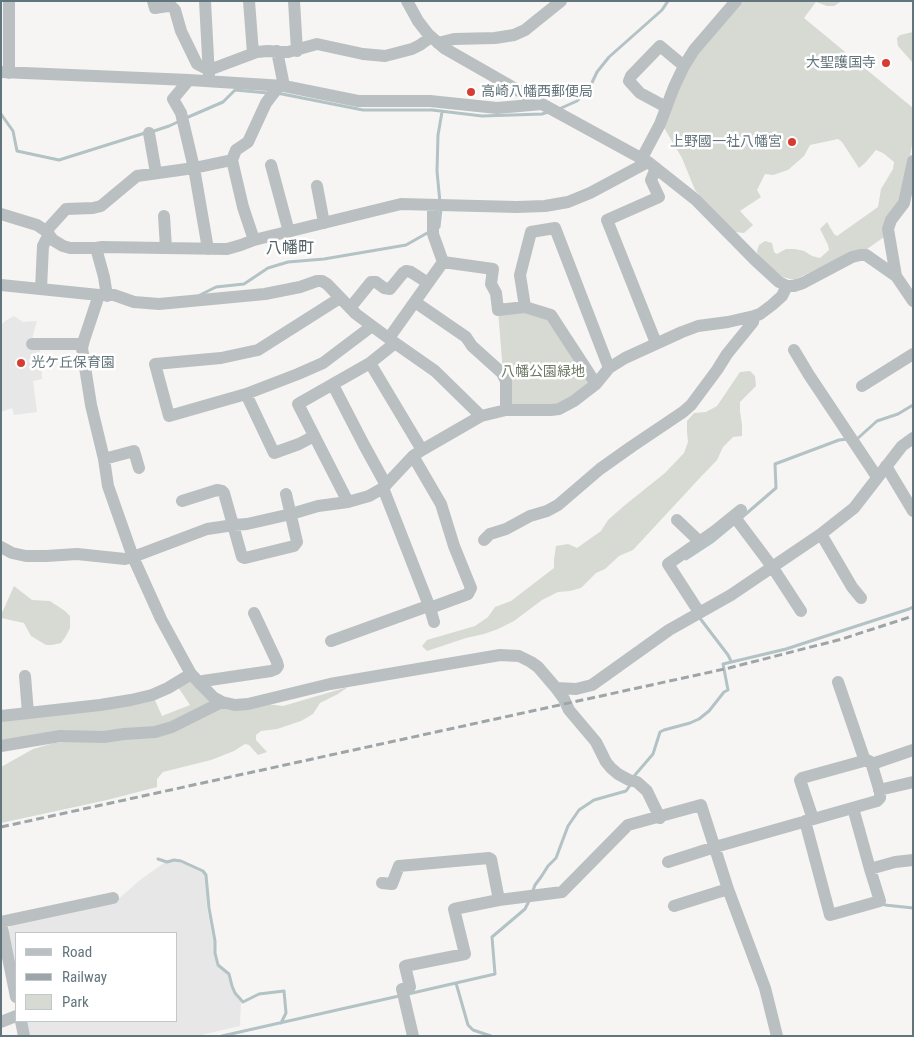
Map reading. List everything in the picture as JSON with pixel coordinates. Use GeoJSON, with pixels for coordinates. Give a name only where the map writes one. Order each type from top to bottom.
{"type":"FeatureCollection","features":[{"type":"Feature","properties":{"kind":"street"},"geometry":{"type":"LineString","coordinates":[[9,1],[5,72],[189,80],[210,76],[261,50],[288,52],[317,44],[363,54],[384,56],[412,49],[435,40],[495,38],[514,35],[525,30],[561,1]]}},
{"type":"Feature","properties":{"kind":"street"},"geometry":{"type":"LineString","coordinates":[[153,1],[154,8],[168,6],[175,10],[181,32],[197,64],[210,76],[282,86],[358,102],[430,101],[497,108],[542,104]]}},
{"type":"Feature","properties":{"kind":"street"},"geometry":{"type":"LineString","coordinates":[[204,1],[210,76]]}},
{"type":"Feature","properties":{"kind":"street"},"geometry":{"type":"LineString","coordinates":[[249,1],[252,53]]}},
{"type":"Feature","properties":{"kind":"street"},"geometry":{"type":"LineString","coordinates":[[294,1],[297,50]]}},
{"type":"Feature","properties":{"kind":"street"},"geometry":{"type":"LineString","coordinates":[[656,343],[607,220],[659,197],[651,180],[649,163],[666,107],[684,66],[694,50],[736,1]]}},
{"type":"Feature","properties":{"kind":"street"},"geometry":{"type":"LineString","coordinates":[[411,2],[418,20],[444,48],[649,163],[696,200],[779,282],[787,286],[794,286],[852,257],[866,255],[896,276],[913,301]]}},
{"type":"Feature","properties":{"kind":"street"},"geometry":{"type":"LineString","coordinates":[[666,107],[640,93],[628,81],[660,46],[684,66]]}},
{"type":"Feature","properties":{"kind":"street"},"geometry":{"type":"LineString","coordinates":[[277,51],[282,86]]}},
{"type":"Feature","properties":{"kind":"street"},"geometry":{"type":"LineString","coordinates":[[189,80],[173,100],[181,113],[194,168],[208,249]]}},
{"type":"Feature","properties":{"kind":"street"},"geometry":{"type":"LineString","coordinates":[[254,240],[243,207],[232,160],[236,150],[248,142],[266,103],[282,86]]}},
{"type":"Feature","properties":{"kind":"street"},"geometry":{"type":"LineString","coordinates":[[149,133],[156,173]]}},
{"type":"Feature","properties":{"kind":"street"},"geometry":{"type":"LineString","coordinates":[[41,289],[43,246],[48,233],[66,209],[101,206],[137,176],[194,168],[232,160]]}},
{"type":"Feature","properties":{"kind":"street"},"geometry":{"type":"LineString","coordinates":[[896,276],[888,229],[891,220],[904,203],[913,162]]}},
{"type":"Feature","properties":{"kind":"street"},"geometry":{"type":"LineString","coordinates":[[1,214],[30,223],[48,233],[53,240],[70,248],[227,248],[400,204],[545,206],[568,202],[649,163]]}},
{"type":"Feature","properties":{"kind":"street"},"geometry":{"type":"LineString","coordinates":[[271,164],[290,232]]}},
{"type":"Feature","properties":{"kind":"street"},"geometry":{"type":"LineString","coordinates":[[317,186],[324,223]]}},
{"type":"Feature","properties":{"kind":"street"},"geometry":{"type":"LineString","coordinates":[[433,205],[433,234],[443,262]]}},
{"type":"Feature","properties":{"kind":"street"},"geometry":{"type":"LineString","coordinates":[[164,216],[166,248]]}},
{"type":"Feature","properties":{"kind":"street"},"geometry":{"type":"LineString","coordinates":[[525,307],[520,276],[531,232],[555,228],[609,368]]}},
{"type":"Feature","properties":{"kind":"street"},"geometry":{"type":"LineString","coordinates":[[96,248],[104,277],[103,295],[82,344],[91,405],[108,486],[132,557],[161,619],[191,674],[200,684],[213,697],[222,702],[235,705],[248,704],[330,684],[500,655],[520,656],[538,667],[556,688],[570,710],[596,742],[611,768],[646,791],[660,818]]}},
{"type":"Feature","properties":{"kind":"street"},"geometry":{"type":"LineString","coordinates":[[348,502],[298,404],[370,363],[392,341],[415,302],[443,262]]}},
{"type":"Feature","properties":{"kind":"street"},"geometry":{"type":"LineString","coordinates":[[443,262],[493,269],[490,284],[496,293],[498,310],[525,307],[551,315],[596,384]]}},
{"type":"Feature","properties":{"kind":"street"},"geometry":{"type":"LineString","coordinates":[[350,308],[371,282],[376,282],[384,288],[390,289],[403,273],[408,271],[428,283]]}},
{"type":"Feature","properties":{"kind":"street"},"geometry":{"type":"LineString","coordinates":[[1,286],[114,295],[134,302],[159,304],[265,294],[322,281],[356,314],[435,371],[481,416]]}},
{"type":"Feature","properties":{"kind":"street"},"geometry":{"type":"LineString","coordinates":[[1,547],[12,553],[26,556],[77,554],[125,559],[207,529],[234,524],[247,524],[318,506],[348,502],[369,496],[385,486],[418,453],[481,416],[506,410],[559,409],[574,401],[596,384],[609,368],[625,358],[698,326],[728,322],[760,314],[782,296],[787,286]]}},
{"type":"Feature","properties":{"kind":"street"},"geometry":{"type":"LineString","coordinates":[[340,298],[258,350],[220,358],[155,364],[168,416],[246,394],[298,374],[322,363],[372,326]]}},
{"type":"Feature","properties":{"kind":"street"},"geometry":{"type":"LineString","coordinates":[[415,302],[466,337],[472,346],[502,372],[506,381],[506,410]]}},
{"type":"Feature","properties":{"kind":"street"},"geometry":{"type":"LineString","coordinates":[[484,540],[490,534],[558,505],[600,469],[683,412],[691,405],[727,354],[753,322],[754,316]]}},
{"type":"Feature","properties":{"kind":"street"},"geometry":{"type":"LineString","coordinates":[[32,344],[82,344]]}},
{"type":"Feature","properties":{"kind":"street"},"geometry":{"type":"LineString","coordinates":[[794,350],[877,477]]}},
{"type":"Feature","properties":{"kind":"street"},"geometry":{"type":"LineString","coordinates":[[862,386],[913,354]]}},
{"type":"Feature","properties":{"kind":"street"},"geometry":{"type":"LineString","coordinates":[[331,641],[468,594],[471,588],[454,546],[441,504],[418,453],[370,363]]}},
{"type":"Feature","properties":{"kind":"street"},"geometry":{"type":"LineString","coordinates":[[333,385],[385,486],[434,622]]}},
{"type":"Feature","properties":{"kind":"street"},"geometry":{"type":"LineString","coordinates":[[246,394],[274,453],[300,444],[314,436]]}},
{"type":"Feature","properties":{"kind":"street"},"geometry":{"type":"LineString","coordinates":[[556,688],[576,689],[592,685],[669,630],[732,595],[821,534],[854,508],[902,446],[913,438]]}},
{"type":"Feature","properties":{"kind":"street"},"geometry":{"type":"LineString","coordinates":[[104,460],[134,451],[139,468]]}},
{"type":"Feature","properties":{"kind":"street"},"geometry":{"type":"LineString","coordinates":[[886,466],[913,511]]}},
{"type":"Feature","properties":{"kind":"street"},"geometry":{"type":"LineString","coordinates":[[182,501],[222,490],[234,524],[242,556],[245,558],[294,546],[297,542],[286,494]]}},
{"type":"Feature","properties":{"kind":"street"},"geometry":{"type":"LineString","coordinates":[[699,612],[668,564],[737,513],[801,611]]}},
{"type":"Feature","properties":{"kind":"street"},"geometry":{"type":"LineString","coordinates":[[677,520],[700,542]]}},
{"type":"Feature","properties":{"kind":"street"},"geometry":{"type":"LineString","coordinates":[[821,534],[852,588],[861,598]]}},
{"type":"Feature","properties":{"kind":"street"},"geometry":{"type":"LineString","coordinates":[[200,684],[203,681],[276,669],[278,666],[277,662],[254,613]]}},
{"type":"Feature","properties":{"kind":"street"},"geometry":{"type":"LineString","coordinates":[[1,716],[131,700],[152,695],[191,674]]}},
{"type":"Feature","properties":{"kind":"street"},"geometry":{"type":"LineString","coordinates":[[25,676],[28,714]]}},
{"type":"Feature","properties":{"kind":"street"},"geometry":{"type":"LineString","coordinates":[[668,862],[877,801],[880,798],[879,790],[838,682]]}},
{"type":"Feature","properties":{"kind":"street"},"geometry":{"type":"LineString","coordinates":[[1,746],[60,736],[104,738],[124,734],[155,732],[181,724],[222,702]]}},
{"type":"Feature","properties":{"kind":"street"},"geometry":{"type":"LineString","coordinates":[[853,808],[880,900],[830,915],[800,780],[913,750]]}},
{"type":"Feature","properties":{"kind":"street"},"geometry":{"type":"LineString","coordinates":[[879,790],[913,782]]}},
{"type":"Feature","properties":{"kind":"street"},"geometry":{"type":"LineString","coordinates":[[413,1036],[402,989],[410,987],[404,966],[465,954],[454,909],[498,900],[562,892],[628,826],[701,805],[728,890],[765,988],[777,1036]]}},
{"type":"Feature","properties":{"kind":"street"},"geometry":{"type":"LineString","coordinates":[[382,883],[392,884],[398,866],[489,858],[491,859],[498,900]]}},
{"type":"Feature","properties":{"kind":"street"},"geometry":{"type":"LineString","coordinates":[[870,869],[895,862],[913,860]]}},
{"type":"Feature","properties":{"kind":"street"},"geometry":{"type":"LineString","coordinates":[[674,906],[728,890]]}},
{"type":"Feature","properties":{"kind":"street"},"geometry":{"type":"LineString","coordinates":[[15,992],[1,922],[113,898]]}},
{"type":"Feature","properties":{"kind":"street"},"geometry":{"type":"LineString","coordinates":[[1,1022],[15,1016]]}},
{"type":"Feature","properties":{"kind":"street"},"geometry":{"type":"LineString","coordinates":[[21,1022],[24,1036]]}},
{"type":"Feature","properties":{"kind":"shaded area","name":"光ケ丘保育園"},"geometry":{"type":"Polygon","coordinates":[[[14,316],[23,322],[37,321],[32,339],[40,347],[42,379],[33,381],[37,412],[14,415],[12,408],[1,412],[1,325],[14,316]]]}},
{"type":"Feature","properties":{"kind":"shaded area"},"geometry":{"type":"Polygon","coordinates":[[[174,861],[187,864],[203,871],[206,875],[207,908],[214,942],[214,953],[217,966],[228,974],[231,987],[241,1001],[240,1026],[197,1036],[30,1036],[27,1022],[178,1022],[178,932],[15,932],[15,964],[8,930],[11,925],[114,903],[140,880],[164,863],[174,861]]]}},
{"type":"Feature","properties":{"kind":"green space","name":"上野國一社八幡宮"},"geometry":{"type":"Polygon","coordinates":[[[742,1],[842,1],[834,6],[827,6],[816,2],[804,18],[913,108],[913,139],[905,186],[884,237],[867,249],[860,249],[794,280],[783,277],[758,257],[759,245],[765,241],[772,243],[774,252],[777,254],[786,249],[795,249],[820,258],[829,250],[820,229],[827,222],[837,236],[878,207],[881,189],[893,169],[894,162],[876,150],[859,168],[838,139],[810,145],[804,156],[788,170],[773,175],[765,174],[757,190],[761,197],[740,211],[753,225],[744,233],[735,232],[720,217],[695,190],[682,158],[663,126],[678,88],[698,52],[742,1]]]}},
{"type":"Feature","properties":{"kind":"green space"},"geometry":{"type":"Polygon","coordinates":[[[913,32],[913,63],[898,46],[897,38],[900,35],[913,32]]]}},
{"type":"Feature","properties":{"kind":"green space","name":"八幡公園緑地"},"geometry":{"type":"Polygon","coordinates":[[[498,310],[551,315],[596,384],[574,401],[506,410],[498,310]]]}},
{"type":"Feature","properties":{"kind":"green space"},"geometry":{"type":"Polygon","coordinates":[[[750,371],[755,376],[756,386],[740,402],[742,436],[733,437],[723,447],[717,460],[633,550],[619,556],[605,569],[596,573],[581,588],[558,592],[542,600],[514,621],[498,629],[427,651],[422,646],[427,640],[475,626],[488,617],[495,607],[511,601],[554,568],[556,546],[568,544],[577,548],[601,531],[608,520],[665,473],[684,453],[688,442],[687,421],[694,413],[706,412],[717,406],[740,372],[750,371]]]}},
{"type":"Feature","properties":{"kind":"green space"},"geometry":{"type":"Polygon","coordinates":[[[14,586],[32,600],[50,601],[70,616],[70,628],[61,643],[46,645],[31,636],[24,623],[1,618],[14,586]]]}},
{"type":"Feature","properties":{"kind":"green space"},"geometry":{"type":"Polygon","coordinates":[[[192,682],[211,704],[171,725],[1,743],[1,720],[154,698],[162,716],[190,705],[178,687],[192,682]]]}},
{"type":"Feature","properties":{"kind":"green space"},"geometry":{"type":"Polygon","coordinates":[[[348,687],[320,703],[313,714],[301,721],[277,729],[261,731],[256,735],[256,740],[267,752],[258,755],[249,745],[245,744],[234,751],[211,760],[163,772],[157,779],[157,787],[1,823],[1,767],[33,749],[54,743],[154,735],[220,705],[266,704],[283,706],[348,687]]]}},
{"type":"Feature","properties":{"kind":"waterway"},"geometry":{"type":"LineString","coordinates":[[559,109],[577,101],[589,89],[597,72],[609,57],[662,10],[668,1]]}},
{"type":"Feature","properties":{"kind":"waterway"},"geometry":{"type":"LineString","coordinates":[[186,118],[223,102],[235,90],[268,93]]}},
{"type":"Feature","properties":{"kind":"waterway"},"geometry":{"type":"LineString","coordinates":[[277,93],[363,110],[432,110],[482,116],[542,114],[548,112]]}},
{"type":"Feature","properties":{"kind":"waterway"},"geometry":{"type":"LineString","coordinates":[[440,203],[437,171],[438,135],[442,112]]}},
{"type":"Feature","properties":{"kind":"waterway"},"geometry":{"type":"LineString","coordinates":[[1,114],[13,131],[17,151],[59,160],[145,133]]}},
{"type":"Feature","properties":{"kind":"waterway"},"geometry":{"type":"LineString","coordinates":[[151,132],[180,121]]}},
{"type":"Feature","properties":{"kind":"waterway"},"geometry":{"type":"LineString","coordinates":[[436,228],[439,227],[441,209]]}},
{"type":"Feature","properties":{"kind":"waterway"},"geometry":{"type":"LineString","coordinates":[[200,295],[216,287],[244,284],[268,268],[288,262],[324,259],[406,245],[429,232]]}},
{"type":"Feature","properties":{"kind":"waterway"},"geometry":{"type":"LineString","coordinates":[[857,439],[877,421],[898,414],[913,405]]}},
{"type":"Feature","properties":{"kind":"waterway"},"geometry":{"type":"LineString","coordinates":[[740,519],[776,488],[775,464],[839,440],[848,439]]}},
{"type":"Feature","properties":{"kind":"waterway"},"geometry":{"type":"LineString","coordinates":[[686,559],[712,542],[735,523]]}},
{"type":"Feature","properties":{"kind":"waterway"},"geometry":{"type":"LineString","coordinates":[[634,779],[635,775],[653,754],[660,732],[699,719],[728,690],[723,664],[786,649],[913,607]]}},
{"type":"Feature","properties":{"kind":"waterway"},"geometry":{"type":"LineString","coordinates":[[699,617],[731,661]]}},
{"type":"Feature","properties":{"kind":"waterway"},"geometry":{"type":"LineString","coordinates":[[532,893],[548,866],[556,858],[568,826],[579,810],[594,800],[626,791],[631,784]]}},
{"type":"Feature","properties":{"kind":"waterway"},"geometry":{"type":"LineString","coordinates":[[158,859],[167,862],[181,861],[203,871],[206,875],[218,965],[229,974],[235,993],[243,1002],[259,994],[284,991],[286,1013],[281,1023]]}},
{"type":"Feature","properties":{"kind":"waterway"},"geometry":{"type":"LineString","coordinates":[[408,994],[495,974],[492,937],[525,909],[530,899]]}},
{"type":"Feature","properties":{"kind":"waterway"},"geometry":{"type":"LineString","coordinates":[[885,905],[913,908]]}},
{"type":"Feature","properties":{"kind":"waterway"},"geometry":{"type":"LineString","coordinates":[[456,983],[468,1025],[473,1030],[491,1036]]}},
{"type":"Feature","properties":{"kind":"waterway"},"geometry":{"type":"LineString","coordinates":[[222,1036],[399,996]]}},
{"type":"Feature","properties":{"kind":"railway"},"geometry":{"type":"LineString","coordinates":[[1,827],[729,668],[842,639],[913,616]]}},
{"type":"Feature","properties":{"kind":"place","name":"大聖護国寺"},"geometry":{"type":"Point","coordinates":[886,63]}},
{"type":"Feature","properties":{"kind":"place","name":"高崎八幡西郵便局"},"geometry":{"type":"Point","coordinates":[471,92]}},
{"type":"Feature","properties":{"kind":"place","name":"上野國一社八幡宮"},"geometry":{"type":"Point","coordinates":[792,142]}},
{"type":"Feature","properties":{"kind":"place","name":"光ケ丘保育園"},"geometry":{"type":"Point","coordinates":[21,363]}},
{"type":"Feature","properties":{"kind":"district","name":"八幡町"},"geometry":{"type":"Point","coordinates":[290,249]}}]}
